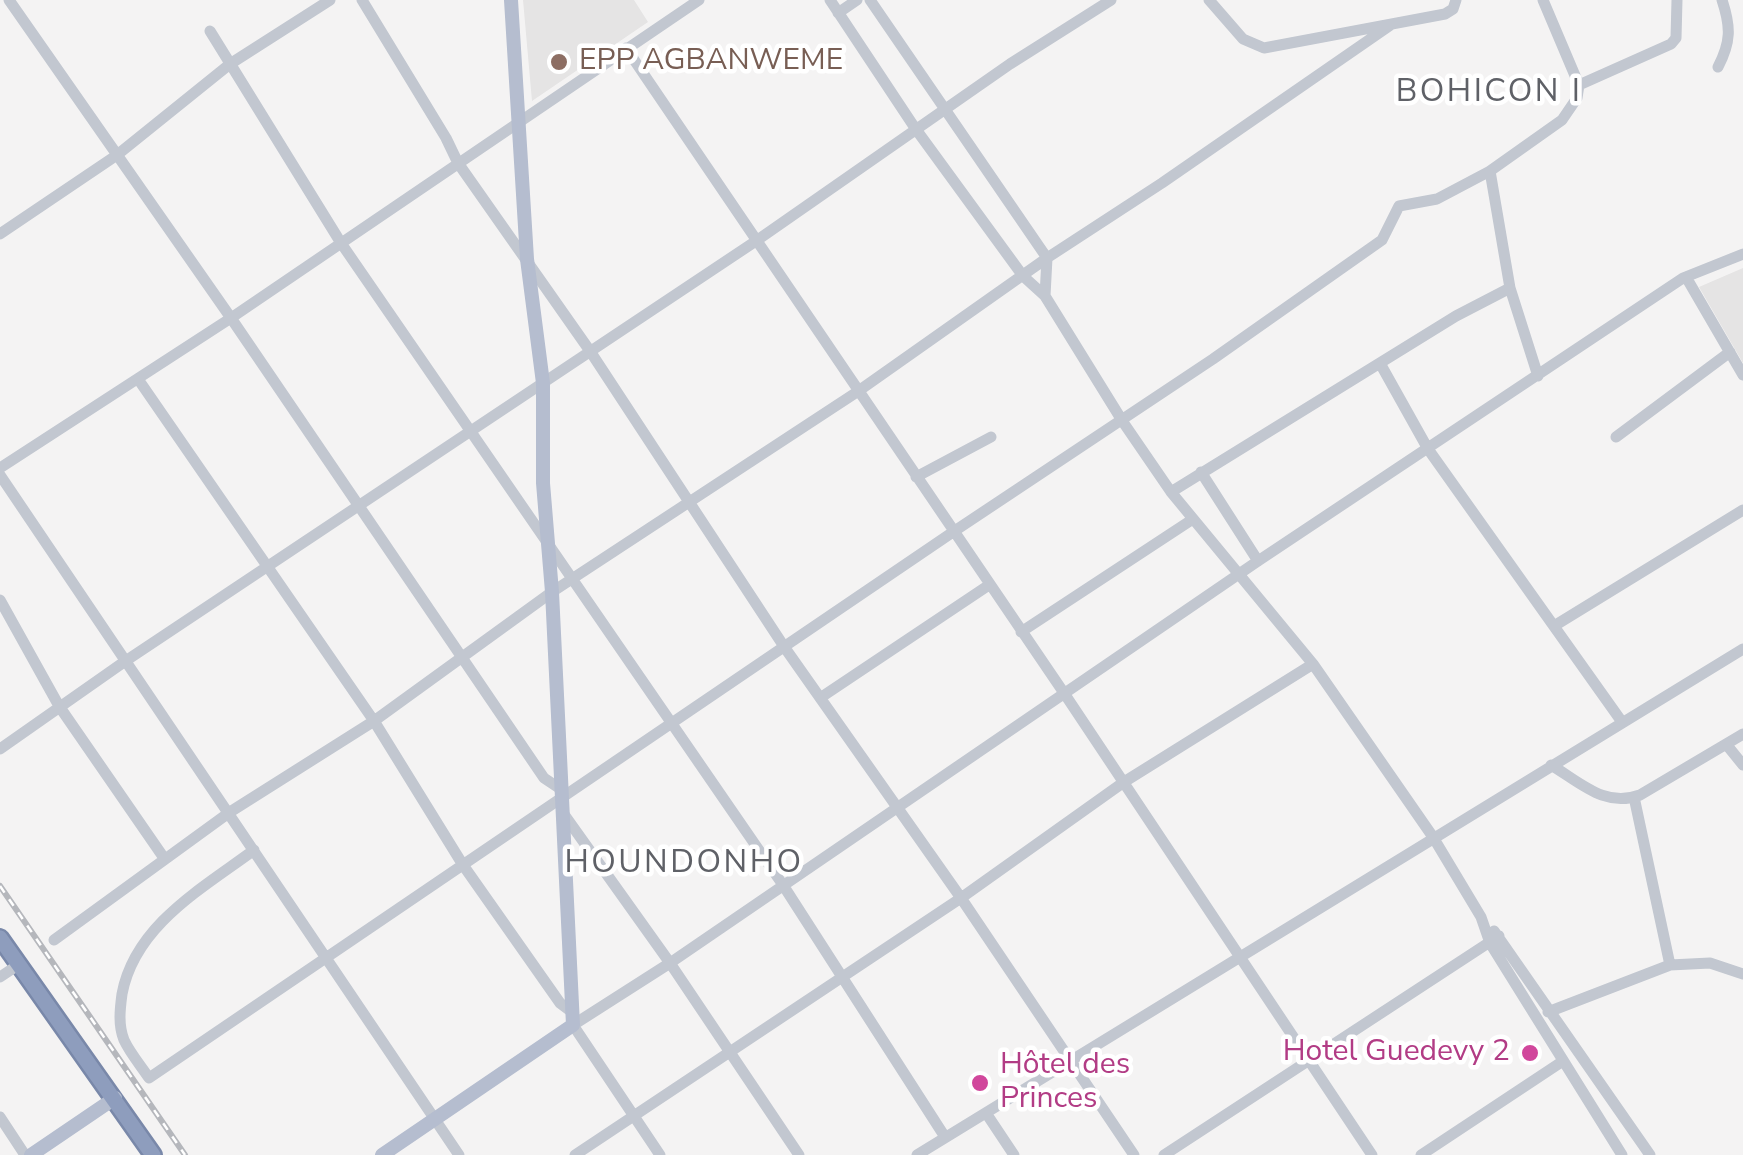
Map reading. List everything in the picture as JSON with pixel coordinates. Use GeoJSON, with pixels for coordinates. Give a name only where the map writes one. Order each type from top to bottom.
{"type":"FeatureCollection","features":[{"type":"Feature","properties":{"kind":"highway"},"geometry":{"type":"LineString","coordinates":[[0,938],[153,1155]]}},
{"type":"Feature","properties":{"kind":"main road"},"geometry":{"type":"LineString","coordinates":[[382,1155],[572,1019],[552,592],[543,483],[543,383],[527,259],[511,0]]}},
{"type":"Feature","properties":{"kind":"main road"},"geometry":{"type":"LineString","coordinates":[[28,1155],[114,1098]]}},
{"type":"Feature","properties":{"kind":"street"},"geometry":{"type":"LineString","coordinates":[[9,0],[464,658],[798,1155]]}},
{"type":"Feature","properties":{"kind":"street"},"geometry":{"type":"LineString","coordinates":[[0,234],[117,155],[230,64],[330,0]]}},
{"type":"Feature","properties":{"kind":"street"},"geometry":{"type":"LineString","coordinates":[[362,0],[458,163],[590,351],[785,648],[961,898],[1134,1155]]}},
{"type":"Feature","properties":{"kind":"street"},"geometry":{"type":"LineString","coordinates":[[459,1155],[230,812],[124,662],[0,471],[698,0]]}},
{"type":"Feature","properties":{"kind":"street"},"geometry":{"type":"LineString","coordinates":[[830,0],[915,128],[1023,276],[1045,296],[1171,492],[1314,664],[1434,837],[1622,1155]]}},
{"type":"Feature","properties":{"kind":"street"},"geometry":{"type":"LineString","coordinates":[[838,13],[857,0]]}},
{"type":"Feature","properties":{"kind":"street"},"geometry":{"type":"LineString","coordinates":[[870,0],[1047,258],[1045,296]]}},
{"type":"Feature","properties":{"kind":"street"},"geometry":{"type":"LineString","coordinates":[[0,749],[756,240],[915,128],[1111,0]]}},
{"type":"Feature","properties":{"kind":"street"},"geometry":{"type":"LineString","coordinates":[[1208,0],[1243,39],[1264,48],[1444,14],[1453,9],[1456,0]]}},
{"type":"Feature","properties":{"kind":"street"},"geometry":{"type":"LineString","coordinates":[[254,850],[165,918],[142,945],[124,985],[120,1010],[124,1039],[150,1078],[953,532],[1123,422],[1374,247],[1388,232],[1399,206],[1436,198],[1490,170],[1562,120],[1577,98],[1578,85],[1543,0]]}},
{"type":"Feature","properties":{"kind":"street"},"geometry":{"type":"LineString","coordinates":[[1578,85],[1674,42],[1677,0]]}},
{"type":"Feature","properties":{"kind":"street"},"geometry":{"type":"LineString","coordinates":[[1718,68],[1729,46],[1730,33],[1722,0]]}},
{"type":"Feature","properties":{"kind":"street"},"geometry":{"type":"LineString","coordinates":[[54,940],[230,812],[374,721],[552,592],[857,392],[1392,24]]}},
{"type":"Feature","properties":{"kind":"street"},"geometry":{"type":"LineString","coordinates":[[210,30],[341,243],[783,885],[946,1137]]}},
{"type":"Feature","properties":{"kind":"street"},"geometry":{"type":"LineString","coordinates":[[626,48],[1064,692],[1372,1155]]}},
{"type":"Feature","properties":{"kind":"street"},"geometry":{"type":"LineString","coordinates":[[1490,170],[1510,288],[1538,376]]}},
{"type":"Feature","properties":{"kind":"street"},"geometry":{"type":"LineString","coordinates":[[572,1019],[670,963],[1064,692],[1686,277],[1743,254]]}},
{"type":"Feature","properties":{"kind":"street"},"geometry":{"type":"LineString","coordinates":[[1686,277],[1743,375]]}},
{"type":"Feature","properties":{"kind":"street"},"geometry":{"type":"LineString","coordinates":[[1171,492],[1456,316],[1510,288]]}},
{"type":"Feature","properties":{"kind":"street"},"geometry":{"type":"LineString","coordinates":[[1616,438],[1730,352]]}},
{"type":"Feature","properties":{"kind":"street"},"geometry":{"type":"LineString","coordinates":[[1380,364],[1428,450],[1622,722]]}},
{"type":"Feature","properties":{"kind":"street"},"geometry":{"type":"LineString","coordinates":[[138,378],[374,721],[464,864],[660,1155]]}},
{"type":"Feature","properties":{"kind":"street"},"geometry":{"type":"LineString","coordinates":[[916,478],[991,438]]}},
{"type":"Feature","properties":{"kind":"street"},"geometry":{"type":"LineString","coordinates":[[1201,472],[1258,562]]}},
{"type":"Feature","properties":{"kind":"street"},"geometry":{"type":"LineString","coordinates":[[1554,626],[1743,510]]}},
{"type":"Feature","properties":{"kind":"street"},"geometry":{"type":"LineString","coordinates":[[1021,632],[1193,519]]}},
{"type":"Feature","properties":{"kind":"street"},"geometry":{"type":"LineString","coordinates":[[820,698],[989,585]]}},
{"type":"Feature","properties":{"kind":"street"},"geometry":{"type":"LineString","coordinates":[[0,600],[60,706],[164,858]]}},
{"type":"Feature","properties":{"kind":"street"},"geometry":{"type":"LineString","coordinates":[[917,1155],[1743,649]]}},
{"type":"Feature","properties":{"kind":"street"},"geometry":{"type":"LineString","coordinates":[[575,1155],[961,898],[1124,782],[1314,664]]}},
{"type":"Feature","properties":{"kind":"street"},"geometry":{"type":"LineString","coordinates":[[1551,765],[1610,800],[1634,798],[1743,734]]}},
{"type":"Feature","properties":{"kind":"street"},"geometry":{"type":"LineString","coordinates":[[1726,744],[1743,765]]}},
{"type":"Feature","properties":{"kind":"street"},"geometry":{"type":"LineString","coordinates":[[1634,798],[1670,965]]}},
{"type":"Feature","properties":{"kind":"street"},"geometry":{"type":"LineString","coordinates":[[1494,940],[1650,1155]]}},
{"type":"Feature","properties":{"kind":"street"},"geometry":{"type":"LineString","coordinates":[[1164,1155],[1494,940]]}},
{"type":"Feature","properties":{"kind":"street"},"geometry":{"type":"LineString","coordinates":[[1548,1012],[1670,965],[1710,963],[1743,974]]}},
{"type":"Feature","properties":{"kind":"street"},"geometry":{"type":"LineString","coordinates":[[0,976],[18,965]]}},
{"type":"Feature","properties":{"kind":"street"},"geometry":{"type":"LineString","coordinates":[[1421,1155],[1563,1061]]}},
{"type":"Feature","properties":{"kind":"street"},"geometry":{"type":"LineString","coordinates":[[1599,1117],[1615,1106]]}},
{"type":"Feature","properties":{"kind":"street"},"geometry":{"type":"LineString","coordinates":[[986,1113],[1014,1155]]}},
{"type":"Feature","properties":{"kind":"street"},"geometry":{"type":"LineString","coordinates":[[0,1118],[28,1155]]}},
{"type":"Feature","properties":{"kind":"shaded area","name":"EPP AGBANWEME"},"geometry":{"type":"Polygon","coordinates":[[[523,0],[634,0],[648,22],[532,101],[523,0]]]}},
{"type":"Feature","properties":{"kind":"shaded area"},"geometry":{"type":"Polygon","coordinates":[[[1743,268],[1743,363],[1699,287],[1743,268]]]}},
{"type":"Feature","properties":{"kind":"railway"},"geometry":{"type":"LineString","coordinates":[[0,886],[185,1155]]}},
{"type":"Feature","properties":{"kind":"place","name":"EPP AGBANWEME"},"geometry":{"type":"Point","coordinates":[559,62]}},
{"type":"Feature","properties":{"kind":"place","name":"Hotel Guedevy 2"},"geometry":{"type":"Point","coordinates":[1530,1053]}},
{"type":"Feature","properties":{"kind":"place","name":"Hôtel des Princes"},"geometry":{"type":"Point","coordinates":[980,1083]}},
{"type":"Feature","properties":{"kind":"district","name":"BOHICON I"},"geometry":{"type":"Point","coordinates":[1489,93]}},
{"type":"Feature","properties":{"kind":"district","name":"HOUNDONHO"},"geometry":{"type":"Point","coordinates":[684,864]}}]}
